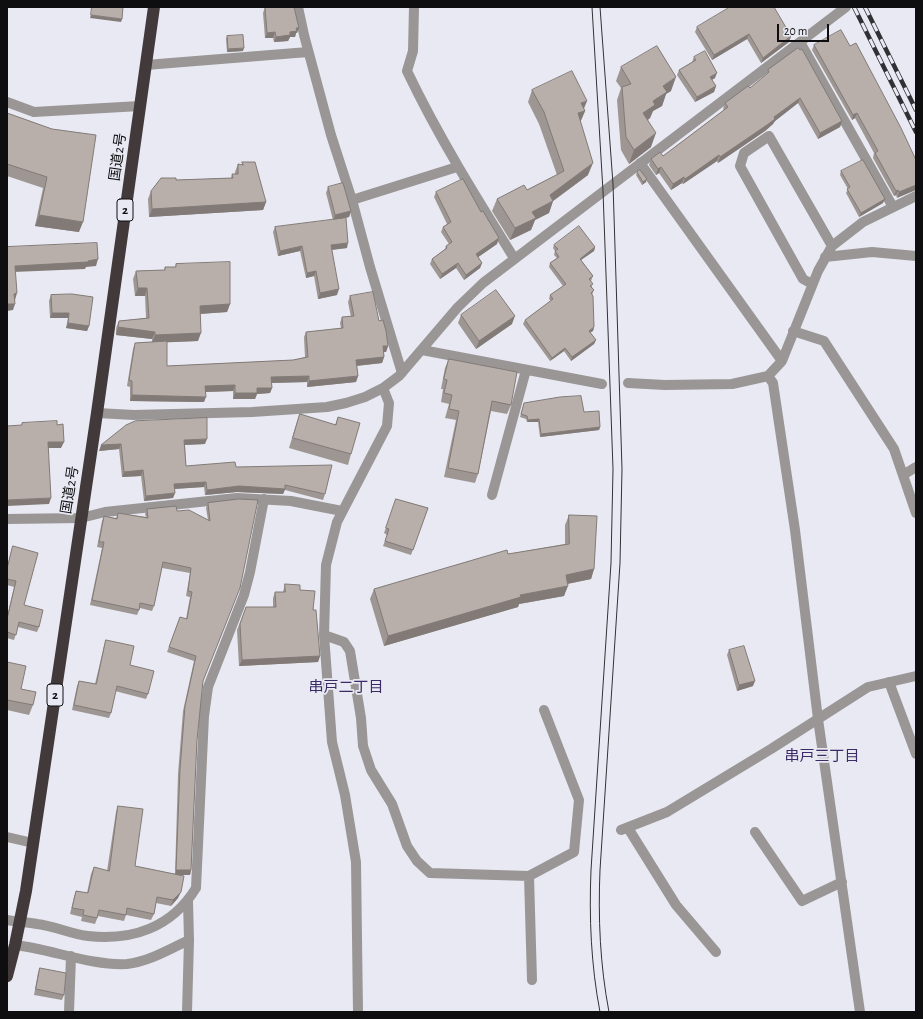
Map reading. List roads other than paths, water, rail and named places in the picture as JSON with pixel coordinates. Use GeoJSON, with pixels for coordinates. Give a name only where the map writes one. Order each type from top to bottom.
{"type":"FeatureCollection","features":[{"type":"Feature","properties":{"kind":"highway","name":"国道2号"},"geometry":{"type":"LineString","coordinates":[[7,976],[16,945],[33,843],[97,413],[154,7]]}},
{"type":"Feature","properties":{"kind":"street"},"geometry":{"type":"LineString","coordinates":[[298,7],[308,52],[331,135],[352,200],[370,267],[402,373]]}},
{"type":"Feature","properties":{"kind":"street"},"geometry":{"type":"LineString","coordinates":[[414,7],[413,51],[407,71],[430,119],[457,167],[514,258]]}},
{"type":"Feature","properties":{"kind":"street"},"geometry":{"type":"LineString","coordinates":[[97,413],[134,415],[197,414],[327,407],[366,397],[383,388],[402,373],[458,307],[483,283],[845,8]]}},
{"type":"Feature","properties":{"kind":"street"},"geometry":{"type":"LineString","coordinates":[[800,42],[893,207]]}},
{"type":"Feature","properties":{"kind":"street"},"geometry":{"type":"LineString","coordinates":[[146,65],[308,52]]}},
{"type":"Feature","properties":{"kind":"street"},"geometry":{"type":"LineString","coordinates":[[7,102],[34,112],[140,106]]}},
{"type":"Feature","properties":{"kind":"street"},"geometry":{"type":"LineString","coordinates":[[812,284],[803,279],[740,166],[744,153],[769,136],[832,246]]}},
{"type":"Feature","properties":{"kind":"street"},"geometry":{"type":"LineString","coordinates":[[640,164],[782,361]]}},
{"type":"Feature","properties":{"kind":"street"},"geometry":{"type":"LineString","coordinates":[[352,200],[457,167]]}},
{"type":"Feature","properties":{"kind":"street"},"geometry":{"type":"LineString","coordinates":[[628,383],[665,385],[732,384],[768,376],[782,361],[812,284],[832,246],[863,222],[916,196]]}},
{"type":"Feature","properties":{"kind":"street"},"geometry":{"type":"LineString","coordinates":[[825,257],[872,252],[916,256]]}},
{"type":"Feature","properties":{"kind":"street"},"geometry":{"type":"LineString","coordinates":[[794,332],[824,341],[894,449],[916,513]]}},
{"type":"Feature","properties":{"kind":"street"},"geometry":{"type":"LineString","coordinates":[[422,350],[602,384]]}},
{"type":"Feature","properties":{"kind":"street"},"geometry":{"type":"LineString","coordinates":[[492,495],[526,370]]}},
{"type":"Feature","properties":{"kind":"street"},"geometry":{"type":"LineString","coordinates":[[768,376],[773,383],[795,530],[818,719],[860,1012]]}},
{"type":"Feature","properties":{"kind":"street"},"geometry":{"type":"LineString","coordinates":[[358,1012],[356,862],[345,795],[332,742],[324,635],[326,565],[337,522],[387,426],[389,403],[383,388]]}},
{"type":"Feature","properties":{"kind":"street"},"geometry":{"type":"LineString","coordinates":[[903,475],[916,467]]}},
{"type":"Feature","properties":{"kind":"street"},"geometry":{"type":"LineString","coordinates":[[7,519],[81,518],[105,512],[237,498],[291,501],[342,511]]}},
{"type":"Feature","properties":{"kind":"street"},"geometry":{"type":"LineString","coordinates":[[7,920],[38,924],[87,936],[116,938],[138,934],[162,923],[188,901],[196,888],[204,716],[208,687],[244,595],[264,499]]}},
{"type":"Feature","properties":{"kind":"street"},"geometry":{"type":"LineString","coordinates":[[324,635],[344,642],[350,651],[365,752],[371,770],[392,804],[407,846],[417,861],[430,873],[530,876],[574,852],[579,800],[544,710]]}},
{"type":"Feature","properties":{"kind":"street"},"geometry":{"type":"LineString","coordinates":[[716,952],[676,905],[624,829],[667,812],[818,719],[868,686],[916,676]]}},
{"type":"Feature","properties":{"kind":"street"},"geometry":{"type":"LineString","coordinates":[[889,682],[916,754]]}},
{"type":"Feature","properties":{"kind":"street"},"geometry":{"type":"LineString","coordinates":[[755,832],[802,901],[842,882]]}},
{"type":"Feature","properties":{"kind":"street"},"geometry":{"type":"LineString","coordinates":[[7,837],[33,843]]}},
{"type":"Feature","properties":{"kind":"street"},"geometry":{"type":"LineString","coordinates":[[530,876],[532,980]]}},
{"type":"Feature","properties":{"kind":"street"},"geometry":{"type":"LineString","coordinates":[[187,1012],[189,940],[188,901]]}},
{"type":"Feature","properties":{"kind":"street"},"geometry":{"type":"LineString","coordinates":[[16,945],[101,962],[127,964],[156,956],[189,940]]}},
{"type":"Feature","properties":{"kind":"street"},"geometry":{"type":"LineString","coordinates":[[69,1012],[71,956]]}},
{"type":"Feature","properties":{"kind":"tram line"},"geometry":{"type":"LineString","coordinates":[[592,7],[603,191],[613,469],[611,563],[590,888],[593,959],[600,1012]]}},
{"type":"Feature","properties":{"kind":"tram line"},"geometry":{"type":"LineString","coordinates":[[600,7],[613,184],[622,469],[620,563],[599,888],[602,959],[609,1012]]}},
{"type":"Feature","properties":{"kind":"railway"},"geometry":{"type":"LineString","coordinates":[[854,7],[916,132]]}},
{"type":"Feature","properties":{"kind":"railway"},"geometry":{"type":"LineString","coordinates":[[865,7],[916,110]]}},
{"type":"Feature","properties":{"kind":"district","name":"串戸二丁目"},"geometry":{"type":"Point","coordinates":[346,687]}},
{"type":"Feature","properties":{"kind":"district","name":"串戸三丁目"},"geometry":{"type":"Point","coordinates":[822,756]}}]}
